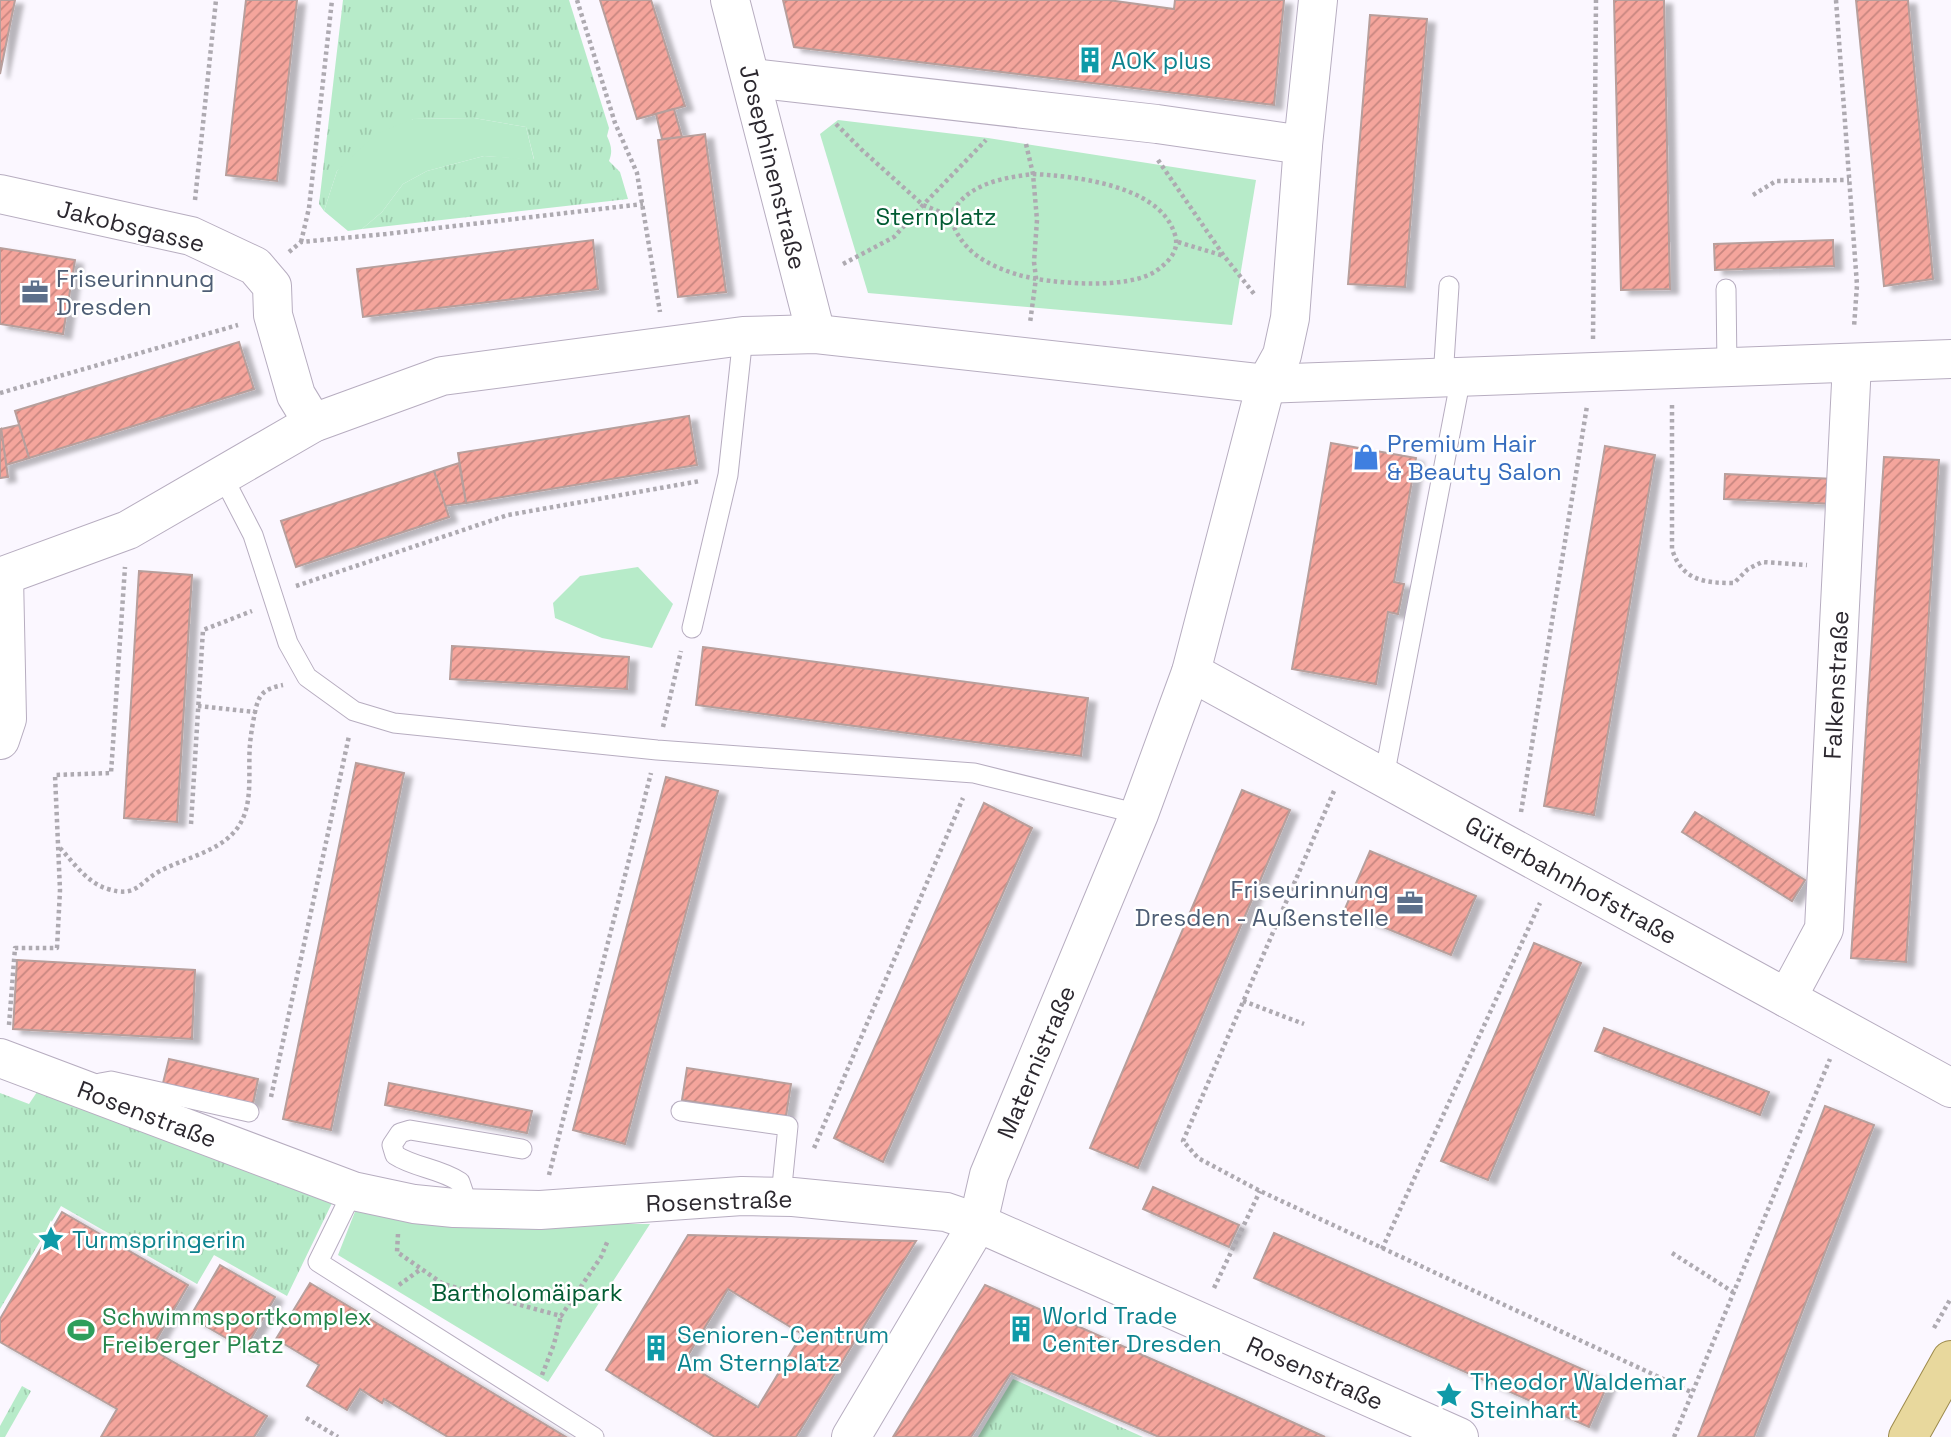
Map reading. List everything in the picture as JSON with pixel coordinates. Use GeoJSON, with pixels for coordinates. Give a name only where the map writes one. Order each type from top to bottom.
{"type":"FeatureCollection","features":[{"type":"Feature","properties":{"kind":"main road"},"geometry":{"type":"LineString","coordinates":[[1908,1437],[1951,1360]]}},
{"type":"Feature","properties":{"kind":"street","name":"Josephinenstraße"},"geometry":{"type":"LineString","coordinates":[[730,0],[816,334]]}},
{"type":"Feature","properties":{"kind":"street"},"geometry":{"type":"LineString","coordinates":[[1191,672],[1266,384],[1282,355],[1290,318],[1303,145],[1318,0]]}},
{"type":"Feature","properties":{"kind":"street"},"geometry":{"type":"LineString","coordinates":[[751,78],[1157,124],[1303,145]]}},
{"type":"Feature","properties":{"kind":"street","name":"Jakobsgasse"},"geometry":{"type":"LineString","coordinates":[[0,194],[191,236],[255,266],[262,274]]}},
{"type":"Feature","properties":{"kind":"street"},"geometry":{"type":"LineString","coordinates":[[262,274],[272,286],[273,315],[296,395],[313,423]]}},
{"type":"Feature","properties":{"kind":"street"},"geometry":{"type":"LineString","coordinates":[[0,740],[7,719],[2,576],[128,530],[313,423],[442,376],[743,337],[816,334],[1266,384],[1951,359]]}},
{"type":"Feature","properties":{"kind":"street","name":"Falkenstraße"},"geometry":{"type":"LineString","coordinates":[[1787,998],[1824,929],[1852,363]]}},
{"type":"Feature","properties":{"kind":"street","name":"Güterbahnhofstraße"},"geometry":{"type":"LineString","coordinates":[[1191,672],[1951,1088]]}},
{"type":"Feature","properties":{"kind":"street","name":"Maternistraße"},"geometry":{"type":"LineString","coordinates":[[850,1437],[978,1223],[989,1175],[1139,814],[1191,672]]}},
{"type":"Feature","properties":{"kind":"street","name":"Rosenstraße"},"geometry":{"type":"LineString","coordinates":[[0,1058],[352,1192],[414,1204],[540,1210],[742,1196],[787,1197],[946,1212],[978,1223],[1459,1437]]}},
{"type":"Feature","properties":{"kind":"lane"},"geometry":{"type":"LineString","coordinates":[[1384,777],[1452,377],[1448,286]]}},
{"type":"Feature","properties":{"kind":"lane"},"geometry":{"type":"LineString","coordinates":[[1726,289],[1727,367]]}},
{"type":"Feature","properties":{"kind":"lane"},"geometry":{"type":"LineString","coordinates":[[692,628],[728,475],[743,337]]}},
{"type":"Feature","properties":{"kind":"lane"},"geometry":{"type":"LineString","coordinates":[[222,475],[253,534],[288,643],[307,677],[354,711],[394,723],[657,750],[974,773],[1139,814]]}},
{"type":"Feature","properties":{"kind":"lane"},"geometry":{"type":"LineString","coordinates":[[79,1087],[111,1081],[249,1112]]}},
{"type":"Feature","properties":{"kind":"lane"},"geometry":{"type":"LineString","coordinates":[[681,1111],[788,1126],[787,1197]]}},
{"type":"Feature","properties":{"kind":"lane"},"geometry":{"type":"LineString","coordinates":[[463,1208],[464,1194],[460,1182],[447,1173],[405,1161],[394,1155],[392,1145],[400,1133],[410,1130],[522,1149]]}},
{"type":"Feature","properties":{"kind":"lane"},"geometry":{"type":"LineString","coordinates":[[352,1192],[318,1262],[594,1437]]}},
{"type":"Feature","properties":{"kind":"path"},"geometry":{"type":"LineString","coordinates":[[191,236],[216,0]]}},
{"type":"Feature","properties":{"kind":"path"},"geometry":{"type":"LineString","coordinates":[[301,242],[309,208],[332,0]]}},
{"type":"Feature","properties":{"kind":"path"},"geometry":{"type":"LineString","coordinates":[[577,0],[615,123],[637,173],[665,348]]}},
{"type":"Feature","properties":{"kind":"path"},"geometry":{"type":"LineString","coordinates":[[1515,849],[1592,372],[1596,0]]}},
{"type":"Feature","properties":{"kind":"path"},"geometry":{"type":"LineString","coordinates":[[1836,0],[1857,285],[1852,363]]}},
{"type":"Feature","properties":{"kind":"path"},"geometry":{"type":"LineString","coordinates":[[835,123],[923,205],[950,216]]}},
{"type":"Feature","properties":{"kind":"path"},"geometry":{"type":"LineString","coordinates":[[843,264],[894,237],[992,131]]}},
{"type":"Feature","properties":{"kind":"path"},"geometry":{"type":"LineString","coordinates":[[1024,133],[1033,174],[1037,220],[1034,262],[1036,278],[1031,315]]}},
{"type":"Feature","properties":{"kind":"path"},"geometry":{"type":"LineString","coordinates":[[1154,154],[1255,296]]}},
{"type":"Feature","properties":{"kind":"path"},"geometry":{"type":"LineString","coordinates":[[1033,174],[1083,178],[1109,184],[1152,204],[1174,229],[1178,243],[1171,259],[1153,273],[1128,281],[1072,284],[1020,275],[977,256],[961,241],[955,231],[950,216],[956,204],[969,192],[985,184],[1008,177],[1033,174]]}},
{"type":"Feature","properties":{"kind":"path"},"geometry":{"type":"LineString","coordinates":[[1753,195],[1776,181],[1849,180]]}},
{"type":"Feature","properties":{"kind":"path"},"geometry":{"type":"LineString","coordinates":[[262,274],[301,242],[643,204]]}},
{"type":"Feature","properties":{"kind":"path"},"geometry":{"type":"LineString","coordinates":[[1178,243],[1224,256]]}},
{"type":"Feature","properties":{"kind":"path"},"geometry":{"type":"LineString","coordinates":[[0,393],[273,315]]}},
{"type":"Feature","properties":{"kind":"path"},"geometry":{"type":"LineString","coordinates":[[1671,369],[1672,549],[1676,561],[1687,574],[1707,583],[1734,583],[1748,569],[1762,562],[1842,568]]}},
{"type":"Feature","properties":{"kind":"path"},"geometry":{"type":"LineString","coordinates":[[191,824],[203,630],[261,608],[281,591],[508,515],[728,475]]}},
{"type":"Feature","properties":{"kind":"path"},"geometry":{"type":"LineString","coordinates":[[9,1017],[15,948],[57,948],[60,890],[55,775],[111,774],[128,530]]}},
{"type":"Feature","properties":{"kind":"path"},"geometry":{"type":"LineString","coordinates":[[540,1210],[679,657],[692,628]]}},
{"type":"Feature","properties":{"kind":"path"},"geometry":{"type":"LineString","coordinates":[[59,847],[83,875],[106,889],[122,892],[137,889],[159,871],[206,853],[234,833],[245,813],[250,743],[258,700],[267,688],[291,684],[307,677]]}},
{"type":"Feature","properties":{"kind":"path"},"geometry":{"type":"LineString","coordinates":[[198,706],[255,712]]}},
{"type":"Feature","properties":{"kind":"path"},"geometry":{"type":"LineString","coordinates":[[272,1090],[354,711]]}},
{"type":"Feature","properties":{"kind":"path"},"geometry":{"type":"LineString","coordinates":[[1349,758],[1183,1141],[1198,1158],[1260,1191],[1691,1392]]}},
{"type":"Feature","properties":{"kind":"path"},"geometry":{"type":"LineString","coordinates":[[787,1197],[974,773]]}},
{"type":"Feature","properties":{"kind":"path"},"geometry":{"type":"LineString","coordinates":[[1382,1249],[1555,872]]}},
{"type":"Feature","properties":{"kind":"path"},"geometry":{"type":"LineString","coordinates":[[1243,1002],[1304,1024]]}},
{"type":"Feature","properties":{"kind":"path"},"geometry":{"type":"LineString","coordinates":[[1674,1437],[1842,1029]]}},
{"type":"Feature","properties":{"kind":"path"},"geometry":{"type":"LineString","coordinates":[[1212,1293],[1260,1191]]}},
{"type":"Feature","properties":{"kind":"path"},"geometry":{"type":"LineString","coordinates":[[401,1201],[397,1252],[443,1284],[561,1316]]}},
{"type":"Feature","properties":{"kind":"path"},"geometry":{"type":"LineString","coordinates":[[554,1344],[561,1316],[601,1257],[614,1224],[613,1205]]}},
{"type":"Feature","properties":{"kind":"path"},"geometry":{"type":"LineString","coordinates":[[1672,1253],[1733,1292]]}},
{"type":"Feature","properties":{"kind":"path"},"geometry":{"type":"LineString","coordinates":[[306,1418],[338,1437]]}},
{"type":"Feature","properties":{"kind":"green space"},"geometry":{"type":"Polygon","coordinates":[[[343,0],[569,0],[609,128],[609,161],[620,172],[628,199],[362,229],[382,212],[403,184],[427,171],[484,156],[534,159],[526,127],[474,118],[413,119],[337,171],[324,211],[319,204],[343,0]]]}},
{"type":"Feature","properties":{"kind":"green space"},"geometry":{"type":"Polygon","coordinates":[[[474,118],[526,127],[534,160],[484,156],[427,171],[403,184],[382,212],[362,229],[348,231],[324,211],[337,171],[376,134],[413,119],[474,118]]]}},
{"type":"Feature","properties":{"kind":"green space","name":"Sternplatz"},"geometry":{"type":"Polygon","coordinates":[[[838,120],[988,138],[1256,180],[1232,325],[868,293],[820,134],[838,120]]]}},
{"type":"Feature","properties":{"kind":"green space"},"geometry":{"type":"Polygon","coordinates":[[[638,567],[673,604],[652,648],[602,638],[555,618],[553,603],[580,576],[638,567]]]}},
{"type":"Feature","properties":{"kind":"green space"},"geometry":{"type":"Polygon","coordinates":[[[37,1092],[332,1203],[287,1296],[214,1255],[197,1284],[61,1206],[0,1309],[0,1093],[29,1104],[37,1092]]]}},
{"type":"Feature","properties":{"kind":"green space","name":"Bartholomäipark"},"geometry":{"type":"Polygon","coordinates":[[[358,1204],[614,1224],[650,1224],[548,1382],[338,1255],[358,1204]]]}},
{"type":"Feature","properties":{"kind":"green space"},"geometry":{"type":"Polygon","coordinates":[[[1013,1379],[1143,1437],[978,1437],[1013,1379]]]}},
{"type":"Feature","properties":{"kind":"green space"},"geometry":{"type":"Polygon","coordinates":[[[22,1386],[31,1391],[5,1437],[0,1437],[0,1426],[22,1386]]]}},
{"type":"Feature","properties":{"kind":"building"},"geometry":{"type":"Polygon","coordinates":[[[0,0],[15,0],[0,74],[0,0]]]}},
{"type":"Feature","properties":{"kind":"building"},"geometry":{"type":"Polygon","coordinates":[[[246,0],[297,0],[277,181],[226,175],[246,0]]]}},
{"type":"Feature","properties":{"kind":"building"},"geometry":{"type":"Polygon","coordinates":[[[600,0],[651,0],[685,106],[637,119],[600,0]]]}},
{"type":"Feature","properties":{"kind":"building","name":"AOK plus"},"geometry":{"type":"Polygon","coordinates":[[[783,0],[1108,0],[1174,9],[1175,0],[1284,0],[1274,105],[794,47],[783,0]]]}},
{"type":"Feature","properties":{"kind":"building"},"geometry":{"type":"Polygon","coordinates":[[[1614,0],[1664,0],[1670,289],[1621,290],[1614,0]]]}},
{"type":"Feature","properties":{"kind":"building"},"geometry":{"type":"Polygon","coordinates":[[[1856,0],[1908,0],[1933,279],[1884,286],[1856,0]]]}},
{"type":"Feature","properties":{"kind":"building"},"geometry":{"type":"Polygon","coordinates":[[[1370,15],[1427,19],[1405,287],[1348,284],[1370,15]]]}},
{"type":"Feature","properties":{"kind":"building"},"geometry":{"type":"Polygon","coordinates":[[[674,109],[682,137],[662,139],[656,114],[674,109]]]}},
{"type":"Feature","properties":{"kind":"building"},"geometry":{"type":"Polygon","coordinates":[[[705,134],[726,292],[678,297],[658,140],[705,134]]]}},
{"type":"Feature","properties":{"kind":"building"},"geometry":{"type":"Polygon","coordinates":[[[593,240],[598,289],[363,317],[357,269],[593,240]]]}},
{"type":"Feature","properties":{"kind":"building"},"geometry":{"type":"Polygon","coordinates":[[[1833,240],[1834,266],[1715,270],[1714,244],[1833,240]]]}},
{"type":"Feature","properties":{"kind":"building","name":"Friseurinnung Dresden"},"geometry":{"type":"Polygon","coordinates":[[[0,248],[75,260],[63,334],[0,324],[0,248]]]}},
{"type":"Feature","properties":{"kind":"building"},"geometry":{"type":"Polygon","coordinates":[[[239,342],[254,389],[29,458],[15,411],[239,342]]]}},
{"type":"Feature","properties":{"kind":"building"},"geometry":{"type":"Polygon","coordinates":[[[689,416],[697,465],[466,503],[458,453],[689,416]]]}},
{"type":"Feature","properties":{"kind":"building"},"geometry":{"type":"Polygon","coordinates":[[[19,425],[29,458],[6,465],[1,429],[19,425]]]}},
{"type":"Feature","properties":{"kind":"building"},"geometry":{"type":"Polygon","coordinates":[[[0,430],[8,477],[0,478],[0,430]]]}},
{"type":"Feature","properties":{"kind":"building"},"geometry":{"type":"Polygon","coordinates":[[[1331,443],[1416,458],[1394,582],[1404,584],[1398,614],[1388,612],[1376,684],[1292,669],[1331,443]]]}},
{"type":"Feature","properties":{"kind":"building"},"geometry":{"type":"Polygon","coordinates":[[[1605,446],[1655,455],[1594,815],[1544,806],[1605,446]]]}},
{"type":"Feature","properties":{"kind":"building"},"geometry":{"type":"Polygon","coordinates":[[[1884,457],[1939,460],[1906,962],[1851,958],[1884,457]]]}},
{"type":"Feature","properties":{"kind":"building"},"geometry":{"type":"Polygon","coordinates":[[[459,463],[466,503],[445,506],[434,471],[459,463]]]}},
{"type":"Feature","properties":{"kind":"building"},"geometry":{"type":"Polygon","coordinates":[[[434,471],[449,517],[296,567],[281,521],[434,471]]]}},
{"type":"Feature","properties":{"kind":"building"},"geometry":{"type":"Polygon","coordinates":[[[1725,474],[1835,479],[1835,504],[1724,499],[1725,474]]]}},
{"type":"Feature","properties":{"kind":"building"},"geometry":{"type":"Polygon","coordinates":[[[139,571],[192,575],[177,822],[124,818],[139,571]]]}},
{"type":"Feature","properties":{"kind":"building"},"geometry":{"type":"Polygon","coordinates":[[[452,646],[629,657],[627,689],[450,679],[452,646]]]}},
{"type":"Feature","properties":{"kind":"building"},"geometry":{"type":"Polygon","coordinates":[[[703,647],[1088,698],[1081,756],[696,705],[703,647]]]}},
{"type":"Feature","properties":{"kind":"building"},"geometry":{"type":"Polygon","coordinates":[[[356,763],[404,773],[331,1130],[283,1119],[356,763]]]}},
{"type":"Feature","properties":{"kind":"building"},"geometry":{"type":"Polygon","coordinates":[[[666,777],[718,791],[625,1144],[573,1130],[666,777]]]}},
{"type":"Feature","properties":{"kind":"building"},"geometry":{"type":"Polygon","coordinates":[[[1242,790],[1290,810],[1138,1168],[1090,1148],[1242,790]]]}},
{"type":"Feature","properties":{"kind":"building"},"geometry":{"type":"Polygon","coordinates":[[[984,803],[1032,828],[883,1162],[834,1138],[984,803]]]}},
{"type":"Feature","properties":{"kind":"building"},"geometry":{"type":"Polygon","coordinates":[[[1695,812],[1805,880],[1792,901],[1682,832],[1695,812]]]}},
{"type":"Feature","properties":{"kind":"building","name":"Friseurinnung Dresden - Außenstelle"},"geometry":{"type":"Polygon","coordinates":[[[1370,851],[1476,896],[1451,955],[1344,911],[1370,851]]]}},
{"type":"Feature","properties":{"kind":"building"},"geometry":{"type":"Polygon","coordinates":[[[1534,943],[1581,963],[1488,1180],[1441,1161],[1534,943]]]}},
{"type":"Feature","properties":{"kind":"building"},"geometry":{"type":"Polygon","coordinates":[[[17,960],[195,970],[192,1039],[13,1029],[17,960]]]}},
{"type":"Feature","properties":{"kind":"building"},"geometry":{"type":"Polygon","coordinates":[[[1604,1028],[1769,1092],[1760,1115],[1595,1051],[1604,1028]]]}},
{"type":"Feature","properties":{"kind":"building"},"geometry":{"type":"Polygon","coordinates":[[[169,1059],[258,1079],[253,1104],[163,1083],[169,1059]]]}},
{"type":"Feature","properties":{"kind":"building"},"geometry":{"type":"Polygon","coordinates":[[[687,1068],[791,1084],[786,1116],[682,1100],[687,1068]]]}},
{"type":"Feature","properties":{"kind":"building"},"geometry":{"type":"Polygon","coordinates":[[[389,1083],[532,1111],[527,1133],[385,1105],[389,1083]]]}},
{"type":"Feature","properties":{"kind":"building"},"geometry":{"type":"Polygon","coordinates":[[[1825,1106],[1874,1125],[1754,1437],[1698,1437],[1825,1106]]]}},
{"type":"Feature","properties":{"kind":"building"},"geometry":{"type":"Polygon","coordinates":[[[1153,1187],[1239,1225],[1229,1247],[1143,1209],[1153,1187]]]}},
{"type":"Feature","properties":{"kind":"building","name":"Schwimmsportkomplex Freiberger Platz"},"geometry":{"type":"Polygon","coordinates":[[[62,1212],[188,1285],[151,1349],[267,1416],[254,1437],[101,1437],[117,1409],[0,1342],[0,1319],[62,1212]]]}},
{"type":"Feature","properties":{"kind":"building"},"geometry":{"type":"Polygon","coordinates":[[[1274,1233],[1609,1381],[1589,1427],[1254,1278],[1274,1233]]]}},
{"type":"Feature","properties":{"kind":"building","name":"Senioren-Centrum Am Sternplatz"},"geometry":{"type":"Polygon","coordinates":[[[688,1235],[916,1241],[796,1437],[715,1437],[606,1370],[688,1235]],[[728,1289],[684,1362],[758,1407],[802,1334],[728,1289]]]}},
{"type":"Feature","properties":{"kind":"building"},"geometry":{"type":"Polygon","coordinates":[[[220,1265],[275,1297],[245,1349],[190,1317],[220,1265]]]}},
{"type":"Feature","properties":{"kind":"building"},"geometry":{"type":"Polygon","coordinates":[[[310,1283],[566,1437],[448,1437],[384,1399],[382,1403],[360,1389],[347,1410],[307,1386],[319,1365],[276,1339],[310,1283]]]}},
{"type":"Feature","properties":{"kind":"building","name":"World Trade Center Dresden"},"geometry":{"type":"Polygon","coordinates":[[[985,1285],[1325,1437],[1159,1437],[1011,1373],[971,1437],[893,1437],[985,1285]]]}},
{"type":"Feature","properties":{"kind":"place","name":"AOK plus"},"geometry":{"type":"Point","coordinates":[1090,60]}},
{"type":"Feature","properties":{"kind":"place","name":"Friseurinnung Dresden"},"geometry":{"type":"Point","coordinates":[35,292]}},
{"type":"Feature","properties":{"kind":"place","name":"Premium Hair & Beauty Salon"},"geometry":{"type":"Point","coordinates":[1366,457]}},
{"type":"Feature","properties":{"kind":"place","name":"Friseurinnung Dresden - Außenstelle"},"geometry":{"type":"Point","coordinates":[1410,903]}},
{"type":"Feature","properties":{"kind":"place","name":"Turmspringerin"},"geometry":{"type":"Point","coordinates":[51,1239]}},
{"type":"Feature","properties":{"kind":"place","name":"World Trade Center Dresden"},"geometry":{"type":"Point","coordinates":[1021,1329]}},
{"type":"Feature","properties":{"kind":"place","name":"Schwimmsportkomplex Freiberger Platz"},"geometry":{"type":"Point","coordinates":[81,1330]}},
{"type":"Feature","properties":{"kind":"place","name":"Senioren-Centrum Am Sternplatz"},"geometry":{"type":"Point","coordinates":[656,1348]}},
{"type":"Feature","properties":{"kind":"place","name":"Theodor Waldemar Steinhart"},"geometry":{"type":"Point","coordinates":[1449,1395]}}]}
